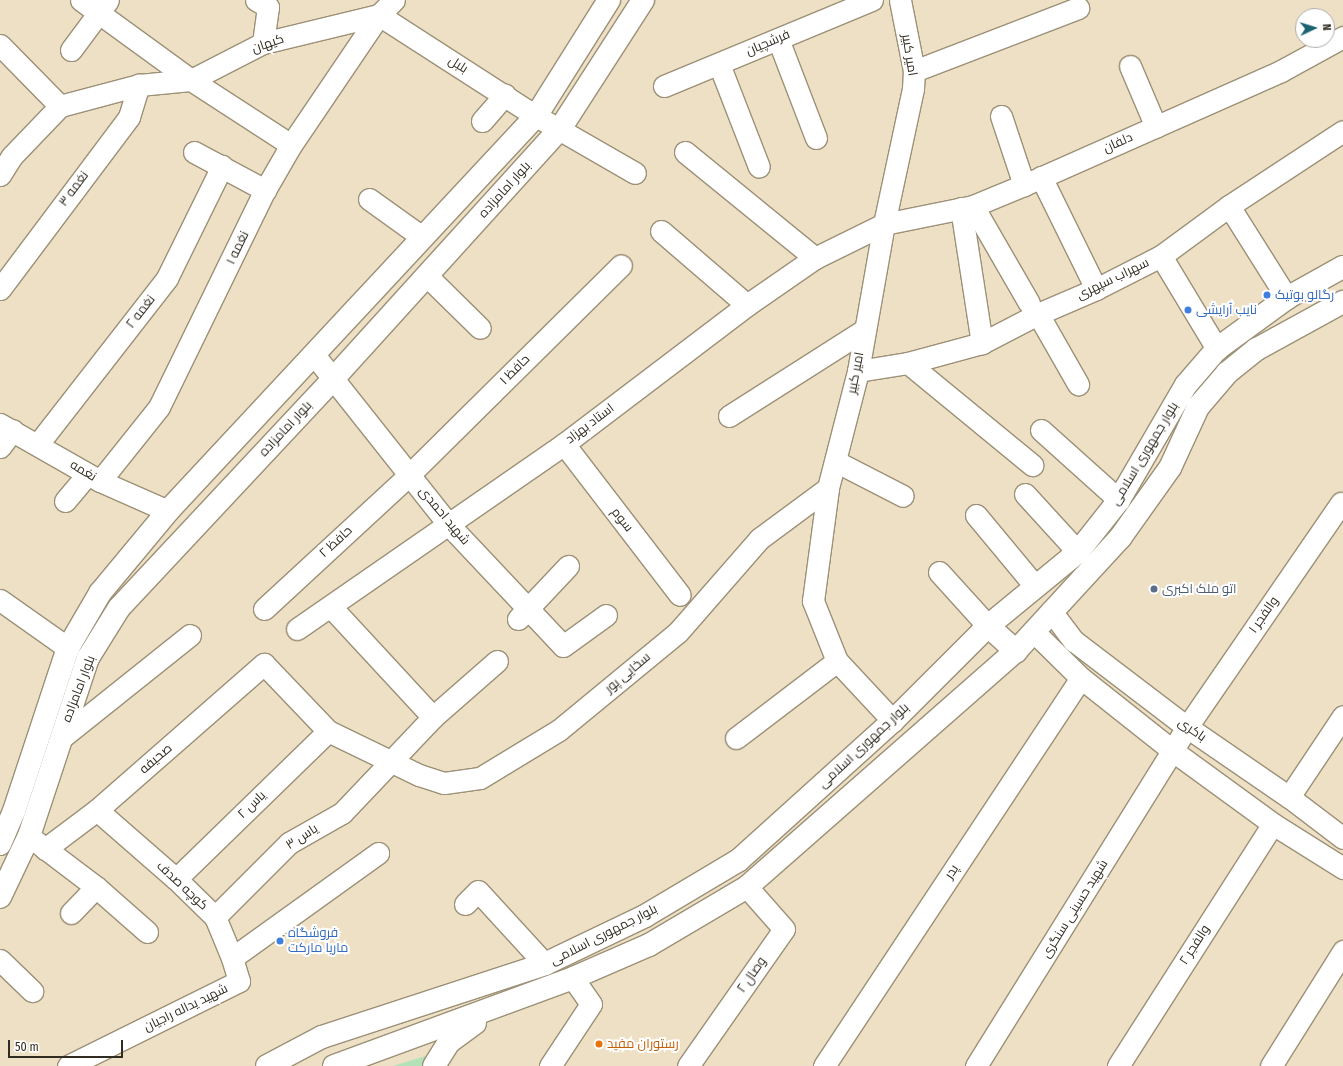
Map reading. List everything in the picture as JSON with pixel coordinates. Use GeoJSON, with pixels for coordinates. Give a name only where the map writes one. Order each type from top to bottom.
{"type":"FeatureCollection","features":[{"type":"Feature","properties":{"kind":"main road","name":"بلوار امامزاده"},"geometry":{"type":"LineString","coordinates":[[0,844],[14,811],[68,648],[100,593],[168,511],[315,356],[422,237],[536,116],[609,0]]}},
{"type":"Feature","properties":{"kind":"main road","name":"بلوار امامزاده"},"geometry":{"type":"LineString","coordinates":[[0,897],[37,843],[60,738],[88,658],[119,608],[334,378],[560,129],[643,0]]}},
{"type":"Feature","properties":{"kind":"main road","name":"بلوار جمهوری اسلامی"},"geometry":{"type":"LineString","coordinates":[[273,1065],[322,1037],[545,964],[645,916],[739,860],[893,721],[988,626],[1078,552],[1119,500],[1186,385],[1217,349],[1287,298],[1343,267]]}},
{"type":"Feature","properties":{"kind":"main road","name":"بلوار جمهوری اسلامی"},"geometry":{"type":"LineString","coordinates":[[337,1065],[573,978],[649,945],[747,887],[1016,651],[1033,630],[1120,538],[1170,468],[1198,407],[1227,373],[1256,349],[1343,302]]}},
{"type":"Feature","properties":{"kind":"main road"},"geometry":{"type":"LineString","coordinates":[[988,626],[1016,651]]}},
{"type":"Feature","properties":{"kind":"main road"},"geometry":{"type":"LineString","coordinates":[[434,1066],[449,1042],[499,1006]]}},
{"type":"Feature","properties":{"kind":"main road"},"geometry":{"type":"LineString","coordinates":[[322,1037],[337,1065]]}},
{"type":"Feature","properties":{"kind":"street"},"geometry":{"type":"LineString","coordinates":[[81,0],[103,6],[191,80],[291,145]]}},
{"type":"Feature","properties":{"kind":"street"},"geometry":{"type":"LineString","coordinates":[[256,0],[268,7],[263,43]]}},
{"type":"Feature","properties":{"kind":"street"},"geometry":{"type":"LineString","coordinates":[[379,15],[394,0]]}},
{"type":"Feature","properties":{"kind":"street","name":"فرشچیان"},"geometry":{"type":"LineString","coordinates":[[664,86],[872,0]]}},
{"type":"Feature","properties":{"kind":"street","name":"امیر کبیر"},"geometry":{"type":"LineString","coordinates":[[893,721],[837,661],[813,601],[828,488],[858,371],[864,330],[884,224],[913,89],[914,71],[900,0]]}},
{"type":"Feature","properties":{"kind":"street"},"geometry":{"type":"LineString","coordinates":[[71,50],[103,6]]}},
{"type":"Feature","properties":{"kind":"street"},"geometry":{"type":"LineString","coordinates":[[914,71],[1078,8]]}},
{"type":"Feature","properties":{"kind":"street","name":"کیهان"},"geometry":{"type":"LineString","coordinates":[[140,85],[191,80],[263,43],[379,15]]}},
{"type":"Feature","properties":{"kind":"street","name":"بلبل"},"geometry":{"type":"LineString","coordinates":[[379,15],[536,116],[635,173]]}},
{"type":"Feature","properties":{"kind":"street","name":"نغمه ۱"},"geometry":{"type":"LineString","coordinates":[[65,501],[94,478],[159,407],[265,190],[291,145],[379,15]]}},
{"type":"Feature","properties":{"kind":"street","name":"دلفان"},"geometry":{"type":"LineString","coordinates":[[884,224],[967,207],[1033,181],[1281,71],[1343,37]]}},
{"type":"Feature","properties":{"kind":"street"},"geometry":{"type":"LineString","coordinates":[[778,39],[816,138]]}},
{"type":"Feature","properties":{"kind":"street"},"geometry":{"type":"LineString","coordinates":[[0,45],[60,106]]}},
{"type":"Feature","properties":{"kind":"street"},"geometry":{"type":"LineString","coordinates":[[719,64],[759,167]]}},
{"type":"Feature","properties":{"kind":"street"},"geometry":{"type":"LineString","coordinates":[[1130,66],[1156,127]]}},
{"type":"Feature","properties":{"kind":"street"},"geometry":{"type":"LineString","coordinates":[[0,175],[6,153],[60,106],[140,85]]}},
{"type":"Feature","properties":{"kind":"street","name":"نغمه ۳"},"geometry":{"type":"LineString","coordinates":[[0,289],[129,117],[140,85]]}},
{"type":"Feature","properties":{"kind":"street"},"geometry":{"type":"LineString","coordinates":[[482,121],[505,95]]}},
{"type":"Feature","properties":{"kind":"street"},"geometry":{"type":"LineString","coordinates":[[1001,116],[1033,181],[1096,289]]}},
{"type":"Feature","properties":{"kind":"street","name":"سهراب سپهری"},"geometry":{"type":"LineString","coordinates":[[858,371],[908,364],[982,343],[1033,308],[1096,289],[1161,256],[1229,206],[1343,131]]}},
{"type":"Feature","properties":{"kind":"street"},"geometry":{"type":"LineString","coordinates":[[194,152],[265,190]]}},
{"type":"Feature","properties":{"kind":"street"},"geometry":{"type":"LineString","coordinates":[[685,152],[815,258]]}},
{"type":"Feature","properties":{"kind":"street","name":"نغمه ۲"},"geometry":{"type":"LineString","coordinates":[[38,444],[167,278],[222,166]]}},
{"type":"Feature","properties":{"kind":"street"},"geometry":{"type":"LineString","coordinates":[[369,199],[422,237]]}},
{"type":"Feature","properties":{"kind":"street"},"geometry":{"type":"LineString","coordinates":[[1229,206],[1287,298]]}},
{"type":"Feature","properties":{"kind":"street"},"geometry":{"type":"LineString","coordinates":[[967,207],[1033,308],[1078,384]]}},
{"type":"Feature","properties":{"kind":"street"},"geometry":{"type":"LineString","coordinates":[[967,207],[982,343]]}},
{"type":"Feature","properties":{"kind":"street","name":"استاد بهزاد"},"geometry":{"type":"LineString","coordinates":[[298,629],[564,444],[747,305],[815,258],[884,224]]}},
{"type":"Feature","properties":{"kind":"street"},"geometry":{"type":"LineString","coordinates":[[661,231],[747,305]]}},
{"type":"Feature","properties":{"kind":"street"},"geometry":{"type":"LineString","coordinates":[[1161,256],[1217,349]]}},
{"type":"Feature","properties":{"kind":"street","name":"حافظ ۱"},"geometry":{"type":"LineString","coordinates":[[409,474],[621,265]]}},
{"type":"Feature","properties":{"kind":"street"},"geometry":{"type":"LineString","coordinates":[[427,276],[480,328]]}},
{"type":"Feature","properties":{"kind":"street"},"geometry":{"type":"LineString","coordinates":[[729,416],[864,330]]}},
{"type":"Feature","properties":{"kind":"street","name":"شهید احمدی"},"geometry":{"type":"LineString","coordinates":[[315,356],[334,378],[449,525],[523,614],[563,646],[606,616]]}},
{"type":"Feature","properties":{"kind":"street"},"geometry":{"type":"LineString","coordinates":[[908,364],[1032,465]]}},
{"type":"Feature","properties":{"kind":"street"},"geometry":{"type":"LineString","coordinates":[[0,447],[6,427]]}},
{"type":"Feature","properties":{"kind":"street","name":"نغمه"},"geometry":{"type":"LineString","coordinates":[[6,427],[38,444],[94,478],[168,511]]}},
{"type":"Feature","properties":{"kind":"street"},"geometry":{"type":"LineString","coordinates":[[1041,430],[1119,500]]}},
{"type":"Feature","properties":{"kind":"street","name":"سوم"},"geometry":{"type":"LineString","coordinates":[[564,444],[680,595]]}},
{"type":"Feature","properties":{"kind":"street"},"geometry":{"type":"LineString","coordinates":[[835,461],[903,496]]}},
{"type":"Feature","properties":{"kind":"street","name":"حافظ ۲"},"geometry":{"type":"LineString","coordinates":[[264,609],[409,474]]}},
{"type":"Feature","properties":{"kind":"street","name":"سخایی پور"},"geometry":{"type":"LineString","coordinates":[[328,732],[419,775],[444,783],[480,778],[559,730],[678,632],[759,539],[828,488]]}},
{"type":"Feature","properties":{"kind":"street"},"geometry":{"type":"LineString","coordinates":[[1025,494],[1078,552]]}},
{"type":"Feature","properties":{"kind":"street","name":"والفجر ۱"},"geometry":{"type":"LineString","coordinates":[[1173,751],[1187,727],[1341,503]]}},
{"type":"Feature","properties":{"kind":"street"},"geometry":{"type":"LineString","coordinates":[[976,515],[1035,586]]}},
{"type":"Feature","properties":{"kind":"street"},"geometry":{"type":"LineString","coordinates":[[523,614],[568,566]]}},
{"type":"Feature","properties":{"kind":"street"},"geometry":{"type":"LineString","coordinates":[[939,572],[988,626]]}},
{"type":"Feature","properties":{"kind":"street"},"geometry":{"type":"LineString","coordinates":[[0,600],[68,648]]}},
{"type":"Feature","properties":{"kind":"street"},"geometry":{"type":"LineString","coordinates":[[331,607],[433,717]]}},
{"type":"Feature","properties":{"kind":"street","name":"باکری"},"geometry":{"type":"LineString","coordinates":[[1051,611],[1074,641],[1187,727],[1289,797],[1343,838]]}},
{"type":"Feature","properties":{"kind":"street"},"geometry":{"type":"LineString","coordinates":[[1033,630],[1059,658],[1081,678],[1173,751],[1273,824],[1343,868]]}},
{"type":"Feature","properties":{"kind":"street"},"geometry":{"type":"LineString","coordinates":[[60,738],[190,635]]}},
{"type":"Feature","properties":{"kind":"street"},"geometry":{"type":"LineString","coordinates":[[1059,658],[1060,643],[1074,641]]}},
{"type":"Feature","properties":{"kind":"street","name":"یاس ۳"},"geometry":{"type":"LineString","coordinates":[[216,917],[289,843],[342,812],[392,762],[433,717],[497,661]]}},
{"type":"Feature","properties":{"kind":"street"},"geometry":{"type":"LineString","coordinates":[[736,738],[837,661]]}},
{"type":"Feature","properties":{"kind":"street","name":"صحیفه"},"geometry":{"type":"LineString","coordinates":[[37,843],[97,810],[264,664],[328,732]]}},
{"type":"Feature","properties":{"kind":"street","name":"پدر"},"geometry":{"type":"LineString","coordinates":[[824,1066],[1081,678]]}},
{"type":"Feature","properties":{"kind":"street"},"geometry":{"type":"LineString","coordinates":[[1289,797],[1343,716]]}},
{"type":"Feature","properties":{"kind":"street","name":"یاس ۲"},"geometry":{"type":"LineString","coordinates":[[176,879],[328,732]]}},
{"type":"Feature","properties":{"kind":"street","name":"شهید حسینی سنگری"},"geometry":{"type":"LineString","coordinates":[[976,1066],[1173,751]]}},
{"type":"Feature","properties":{"kind":"street","name":"کوچه صدف"},"geometry":{"type":"LineString","coordinates":[[97,810],[176,879],[216,917],[239,981]]}},
{"type":"Feature","properties":{"kind":"street","name":"والفجر ۲"},"geometry":{"type":"LineString","coordinates":[[1118,1066],[1273,824]]}},
{"type":"Feature","properties":{"kind":"street"},"geometry":{"type":"LineString","coordinates":[[37,843],[96,887],[147,932]]}},
{"type":"Feature","properties":{"kind":"street"},"geometry":{"type":"LineString","coordinates":[[232,958],[378,853]]}},
{"type":"Feature","properties":{"kind":"street"},"geometry":{"type":"LineString","coordinates":[[71,913],[96,887]]}},
{"type":"Feature","properties":{"kind":"street","name":"وصال ۲"},"geometry":{"type":"LineString","coordinates":[[688,1066],[784,929],[747,887]]}},
{"type":"Feature","properties":{"kind":"street"},"geometry":{"type":"LineString","coordinates":[[465,904],[478,891],[545,964]]}},
{"type":"Feature","properties":{"kind":"street"},"geometry":{"type":"LineString","coordinates":[[1271,1066],[1343,951]]}},
{"type":"Feature","properties":{"kind":"street"},"geometry":{"type":"LineString","coordinates":[[0,960],[32,991]]}},
{"type":"Feature","properties":{"kind":"street"},"geometry":{"type":"LineString","coordinates":[[550,1066],[591,1004],[573,978]]}},
{"type":"Feature","properties":{"kind":"street","name":"شهید یداله راجیان"},"geometry":{"type":"LineString","coordinates":[[68,1066],[239,981]]}},
{"type":"Feature","properties":{"kind":"green space"},"geometry":{"type":"Polygon","coordinates":[[[432,1054],[427,1066],[393,1066],[432,1054]]]}},
{"type":"Feature","properties":{"kind":"place","name":"رگالو بوتیک"},"geometry":{"type":"Point","coordinates":[1267,295]}},
{"type":"Feature","properties":{"kind":"place","name":"نایب آرایشی"},"geometry":{"type":"Point","coordinates":[1188,310]}},
{"type":"Feature","properties":{"kind":"place","name":"اتو ملک اکبری"},"geometry":{"type":"Point","coordinates":[1154,589]}},
{"type":"Feature","properties":{"kind":"place","name":"فروشگاه ماریا مارکت"},"geometry":{"type":"Point","coordinates":[280,941]}},
{"type":"Feature","properties":{"kind":"place","name":"رستوران مفید"},"geometry":{"type":"Point","coordinates":[599,1044]}}]}
